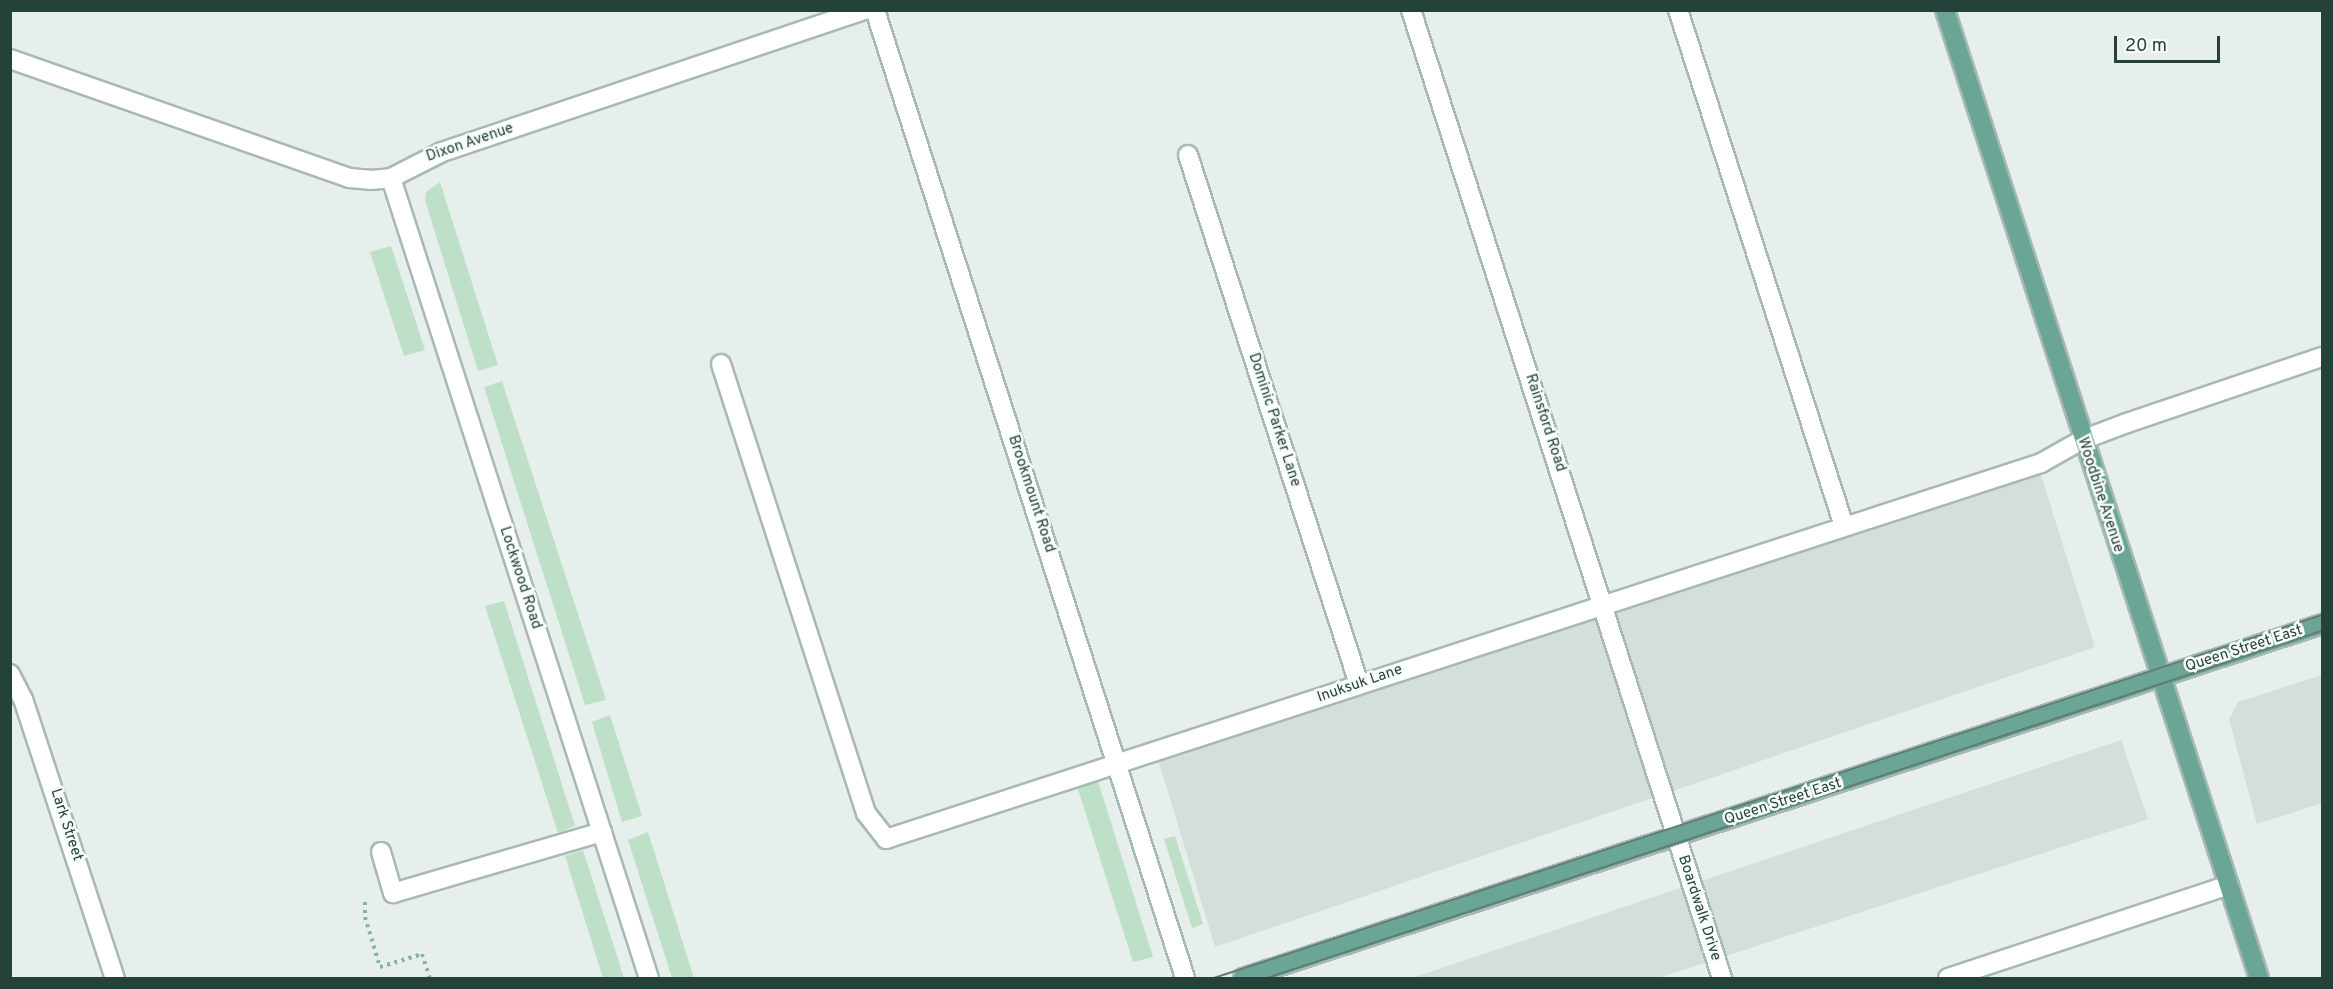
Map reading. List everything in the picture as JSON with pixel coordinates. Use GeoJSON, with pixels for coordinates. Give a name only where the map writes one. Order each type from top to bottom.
{"type":"FeatureCollection","features":[{"type":"Feature","properties":{"kind":"main road","name":"Woodbine Avenue"},"geometry":{"type":"LineString","coordinates":[[1945,10],[2082,440],[2259,978]]}},
{"type":"Feature","properties":{"kind":"main road","name":"Queen Street East"},"geometry":{"type":"LineString","coordinates":[[1243,978],[2322,624]]}},
{"type":"Feature","properties":{"kind":"street","name":"Dixon Avenue"},"geometry":{"type":"LineString","coordinates":[[10,59],[349,178],[391,178],[442,152],[865,10]]}},
{"type":"Feature","properties":{"kind":"street","name":"Brookmount Road"},"geometry":{"type":"LineString","coordinates":[[876,10],[1185,978]]}},
{"type":"Feature","properties":{"kind":"street","name":"Rainsford Road"},"geometry":{"type":"LineString","coordinates":[[1411,10],[1604,606],[1676,837]]}},
{"type":"Feature","properties":{"kind":"street"},"geometry":{"type":"LineString","coordinates":[[1678,10],[1844,526]]}},
{"type":"Feature","properties":{"kind":"street","name":"Dominic Parker Lane"},"geometry":{"type":"LineString","coordinates":[[1188,155],[1359,684]]}},
{"type":"Feature","properties":{"kind":"street","name":"Lockwood Road"},"geometry":{"type":"LineString","coordinates":[[391,178],[649,978]]}},
{"type":"Feature","properties":{"kind":"street","name":"Inuksuk Lane"},"geometry":{"type":"LineString","coordinates":[[721,364],[866,813],[886,839],[1117,762],[1160,752],[1359,684],[2041,463],[2082,440],[2322,357]]}},
{"type":"Feature","properties":{"kind":"street","name":"Lark Street"},"geometry":{"type":"LineString","coordinates":[[10,674],[27,708],[115,978]]}},
{"type":"Feature","properties":{"kind":"street"},"geometry":{"type":"LineString","coordinates":[[381,852],[393,893],[602,832]]}},
{"type":"Feature","properties":{"kind":"street","name":"Boardwalk Drive"},"geometry":{"type":"LineString","coordinates":[[1676,837],[1722,978]]}},
{"type":"Feature","properties":{"kind":"street"},"geometry":{"type":"LineString","coordinates":[[1948,978],[1994,971],[2229,885]]}},
{"type":"Feature","properties":{"kind":"path"},"geometry":{"type":"LineString","coordinates":[[365,917],[380,967],[422,954],[430,978]]}},
{"type":"Feature","properties":{"kind":"shaded area"},"geometry":{"type":"Polygon","coordinates":[[[2040,472],[2095,647],[1215,947],[1157,756],[2040,472]]]}},
{"type":"Feature","properties":{"kind":"shaded area"},"geometry":{"type":"Polygon","coordinates":[[[2322,675],[2322,803],[2257,824],[2229,719],[2238,702],[2322,675]]]}},
{"type":"Feature","properties":{"kind":"shaded area"},"geometry":{"type":"Polygon","coordinates":[[[2121,740],[2148,819],[1658,978],[1412,978],[2121,740]]]}},
{"type":"Feature","properties":{"kind":"green space"},"geometry":{"type":"Polygon","coordinates":[[[440,182],[498,365],[478,371],[425,200],[426,192],[440,182]]]}},
{"type":"Feature","properties":{"kind":"green space"},"geometry":{"type":"Polygon","coordinates":[[[391,246],[425,350],[404,356],[370,252],[391,246]]]}},
{"type":"Feature","properties":{"kind":"green space"},"geometry":{"type":"Polygon","coordinates":[[[502,381],[606,700],[585,705],[484,387],[502,381]]]}},
{"type":"Feature","properties":{"kind":"green space"},"geometry":{"type":"Polygon","coordinates":[[[504,601],[575,826],[558,833],[485,606],[504,601]]]}},
{"type":"Feature","properties":{"kind":"green space"},"geometry":{"type":"Polygon","coordinates":[[[610,715],[642,816],[622,822],[592,722],[610,715]]]}},
{"type":"Feature","properties":{"kind":"green space"},"geometry":{"type":"Polygon","coordinates":[[[1075,780],[1098,781],[1153,957],[1133,962],[1075,780]]]}},
{"type":"Feature","properties":{"kind":"green space"},"geometry":{"type":"Polygon","coordinates":[[[648,832],[694,978],[672,978],[628,840],[648,832]]]}},
{"type":"Feature","properties":{"kind":"green space"},"geometry":{"type":"Polygon","coordinates":[[[1175,836],[1203,924],[1192,928],[1164,839],[1175,836]]]}},
{"type":"Feature","properties":{"kind":"green space"},"geometry":{"type":"Polygon","coordinates":[[[583,850],[624,978],[603,978],[565,856],[583,850]]]}},
{"type":"Feature","properties":{"kind":"tram line"},"geometry":{"type":"LineString","coordinates":[[1214,978],[2322,615]]}},
{"type":"Feature","properties":{"kind":"tram line"},"geometry":{"type":"LineString","coordinates":[[1267,978],[2322,631]]}}]}
